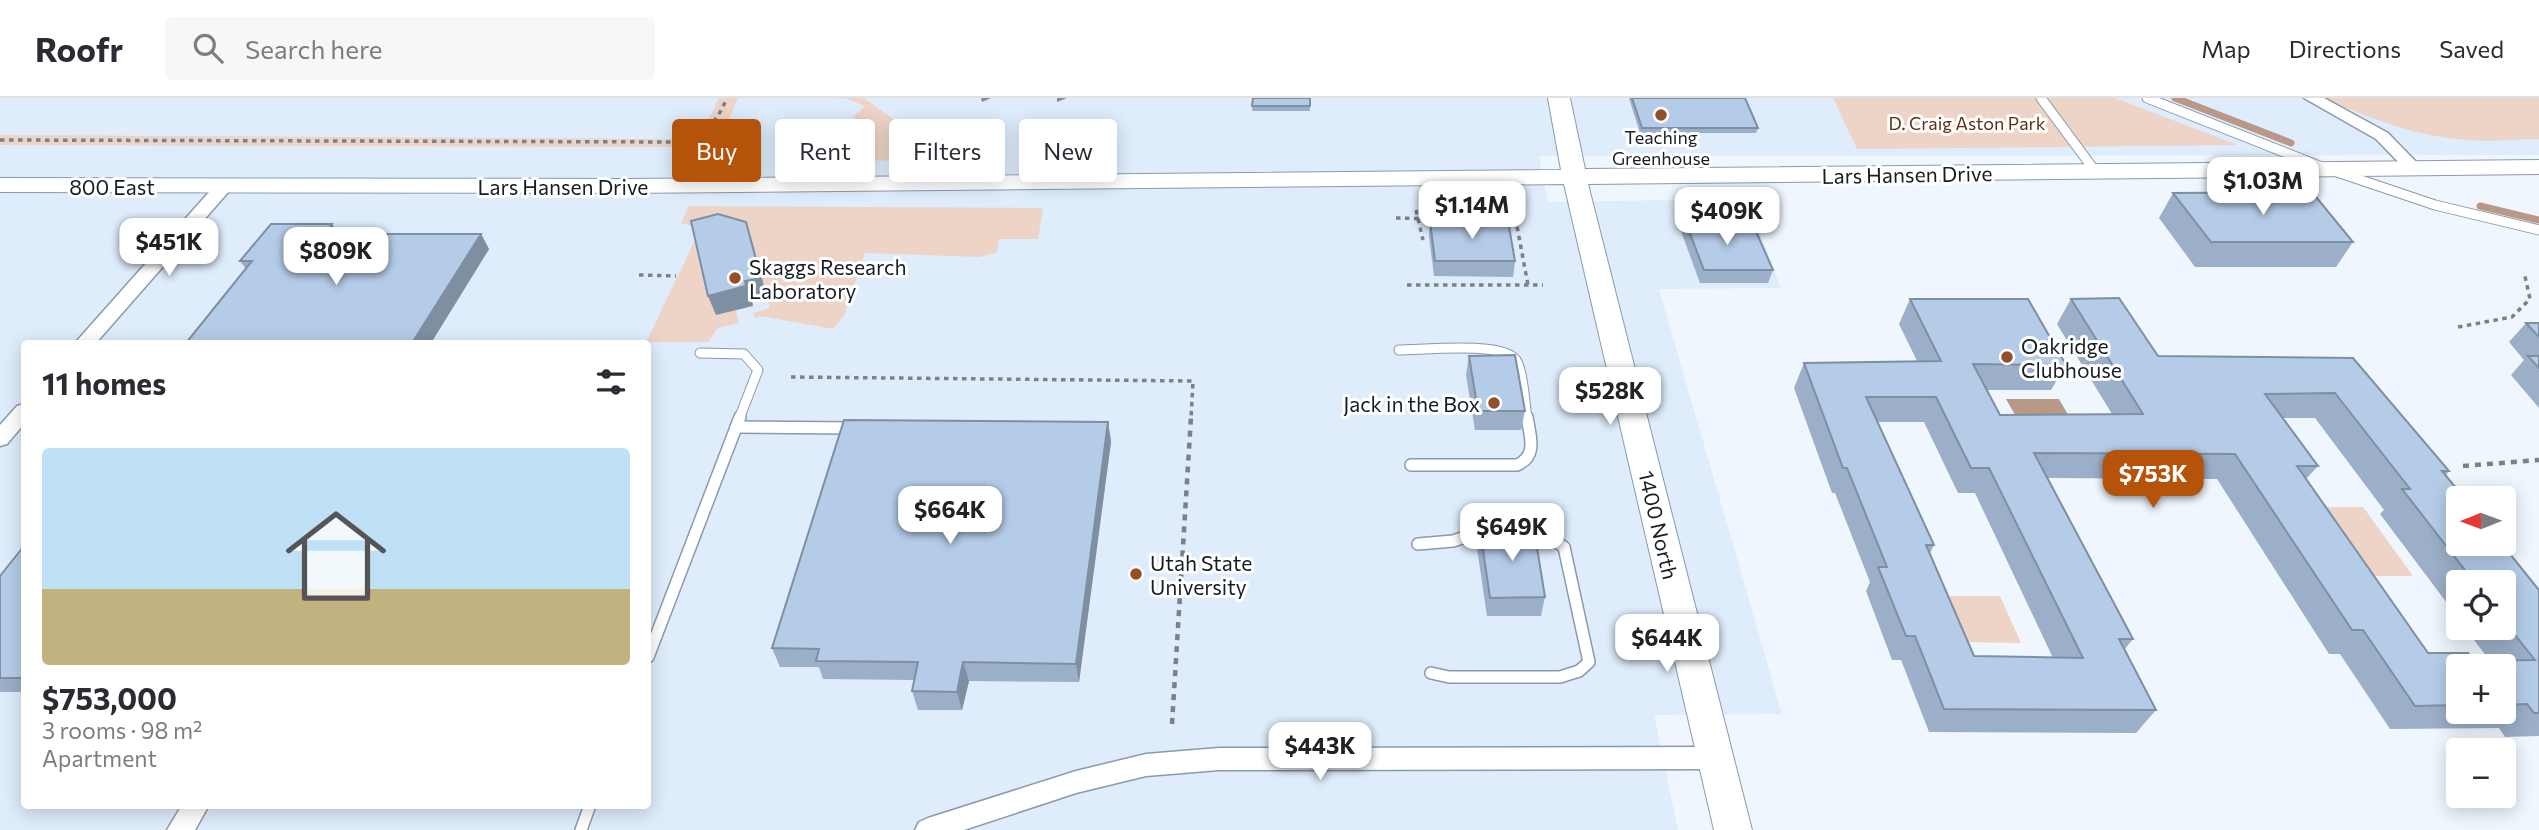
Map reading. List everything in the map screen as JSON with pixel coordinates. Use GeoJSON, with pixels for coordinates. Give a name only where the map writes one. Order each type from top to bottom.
{"type":"FeatureCollection","features":[{"type":"Feature","properties":{"kind":"main road","name":"1400 North"},"geometry":{"type":"LineString","coordinates":[[1559,98],[1575,178],[1733,830]]}},
{"type":"Feature","properties":{"kind":"main road","name":"Lars Hansen Drive"},"geometry":{"type":"LineString","coordinates":[[224,186],[640,186],[2539,167]]}},
{"type":"Feature","properties":{"kind":"main road","name":"800 East"},"geometry":{"type":"LineString","coordinates":[[0,186],[224,186]]}},
{"type":"Feature","properties":{"kind":"street"},"geometry":{"type":"LineString","coordinates":[[2312,98],[2382,136],[2414,167]]}},
{"type":"Feature","properties":{"kind":"street"},"geometry":{"type":"LineString","coordinates":[[88,340],[224,186]]}},
{"type":"Feature","properties":{"kind":"street"},"geometry":{"type":"LineString","coordinates":[[0,439],[21,414]]}},
{"type":"Feature","properties":{"kind":"street"},"geometry":{"type":"LineString","coordinates":[[928,830],[1076,782],[1146,765],[1219,759],[1715,758]]}},
{"type":"Feature","properties":{"kind":"street"},"geometry":{"type":"LineString","coordinates":[[180,830],[193,809]]}},
{"type":"Feature","properties":{"kind":"lane"},"geometry":{"type":"LineString","coordinates":[[2041,98],[2095,171]]}},
{"type":"Feature","properties":{"kind":"lane"},"geometry":{"type":"LineString","coordinates":[[2147,98],[2325,168],[2435,205],[2539,230]]}},
{"type":"Feature","properties":{"kind":"lane"},"geometry":{"type":"LineString","coordinates":[[1399,350],[1493,349],[1509,353],[1518,362],[1532,450],[1526,461],[1517,464],[1410,465]]}},
{"type":"Feature","properties":{"kind":"lane"},"geometry":{"type":"LineString","coordinates":[[651,649],[758,370],[744,354],[700,353]]}},
{"type":"Feature","properties":{"kind":"lane"},"geometry":{"type":"LineString","coordinates":[[736,427],[875,428]]}},
{"type":"Feature","properties":{"kind":"lane"},"geometry":{"type":"LineString","coordinates":[[1418,544],[1453,541],[1481,532],[1541,533],[1554,536],[1564,547],[1589,662],[1579,671],[1560,677],[1449,677],[1431,673]]}},
{"type":"Feature","properties":{"kind":"lane"},"geometry":{"type":"LineString","coordinates":[[580,830],[588,809]]}},
{"type":"Feature","properties":{"kind":"path"},"geometry":{"type":"LineString","coordinates":[[0,140],[680,142],[709,131],[727,98]]}},
{"type":"Feature","properties":{"kind":"path"},"geometry":{"type":"LineString","coordinates":[[1416,210],[1421,220],[1423,240]]}},
{"type":"Feature","properties":{"kind":"path"},"geometry":{"type":"LineString","coordinates":[[1396,218],[1516,221],[1528,285]]}},
{"type":"Feature","properties":{"kind":"path"},"geometry":{"type":"LineString","coordinates":[[2458,327],[2512,317],[2530,299],[2524,272]]}},
{"type":"Feature","properties":{"kind":"path"},"geometry":{"type":"LineString","coordinates":[[639,275],[676,276]]}},
{"type":"Feature","properties":{"kind":"path"},"geometry":{"type":"LineString","coordinates":[[1407,285],[1543,285]]}},
{"type":"Feature","properties":{"kind":"path"},"geometry":{"type":"LineString","coordinates":[[791,377],[1193,381],[1172,724]]}},
{"type":"Feature","properties":{"kind":"path"},"geometry":{"type":"LineString","coordinates":[[2463,466],[2539,460]]}},
{"type":"Feature","properties":{"kind":"shaded area","name":"Utah State University"},"geometry":{"type":"Polygon","coordinates":[[[0,98],[2539,98],[2539,155],[1539,156],[1548,202],[1747,199],[1781,288],[1659,289],[1782,714],[1654,715],[1678,830],[0,830],[0,98]]]}},
{"type":"Feature","properties":{"kind":"shaded area"},"geometry":{"type":"Polygon","coordinates":[[[2006,399],[2059,399],[2071,420],[2018,420],[2006,399]]]}},
{"type":"Feature","properties":{"kind":"green space"},"geometry":{"type":"Polygon","coordinates":[[[719,98],[738,98],[729,119],[708,119],[719,98]]]}},
{"type":"Feature","properties":{"kind":"green space"},"geometry":{"type":"Polygon","coordinates":[[[835,98],[864,98],[893,119],[889,119],[889,160],[875,161],[875,119],[854,119],[865,106],[848,99],[835,98]]]}},
{"type":"Feature","properties":{"kind":"green space","name":"D. Craig Aston Park"},"geometry":{"type":"Polygon","coordinates":[[[1833,98],[2115,98],[2238,145],[1857,149],[1833,98]]]}},
{"type":"Feature","properties":{"kind":"green space"},"geometry":{"type":"Polygon","coordinates":[[[2324,98],[2539,98],[2539,139],[2478,141],[2431,135],[2377,120],[2324,98]]]}},
{"type":"Feature","properties":{"kind":"green space"},"geometry":{"type":"Polygon","coordinates":[[[0,135],[672,138],[672,147],[0,145],[0,135]]]}},
{"type":"Feature","properties":{"kind":"green space"},"geometry":{"type":"Polygon","coordinates":[[[689,206],[1043,208],[1038,239],[999,239],[997,252],[980,257],[865,253],[844,316],[833,329],[760,316],[755,318],[753,313],[770,308],[751,237],[737,240],[715,315],[736,310],[739,323],[718,328],[708,342],[651,342],[647,340],[701,228],[681,223],[689,206]]]}},
{"type":"Feature","properties":{"kind":"green space"},"geometry":{"type":"Polygon","coordinates":[[[2298,507],[2363,507],[2413,576],[2345,576],[2298,507]]]}},
{"type":"Feature","properties":{"kind":"green space"},"geometry":{"type":"Polygon","coordinates":[[[1942,596],[2000,596],[2021,643],[1961,642],[1942,596]]]}},
{"type":"Feature","properties":{"kind":"building"},"geometry":{"type":"Polygon","coordinates":[[[1253,98],[1310,98],[1310,106],[1252,106],[1253,98]]]}},
{"type":"Feature","properties":{"kind":"building"},"geometry":{"type":"Polygon","coordinates":[[[1632,98],[1745,98],[1758,128],[1642,128],[1632,98]]]}},
{"type":"Feature","properties":{"kind":"building"},"geometry":{"type":"Polygon","coordinates":[[[2312,192],[2353,242],[2211,242],[2173,193],[2312,192]]]}},
{"type":"Feature","properties":{"kind":"building"},"geometry":{"type":"Polygon","coordinates":[[[1681,210],[1719,230],[1755,229],[1773,270],[1704,270],[1681,210]]]}},
{"type":"Feature","properties":{"kind":"building","name":"Skaggs Research Laboratory"},"geometry":{"type":"Polygon","coordinates":[[[718,214],[746,222],[761,278],[745,281],[746,286],[708,296],[691,221],[718,214]]]}},
{"type":"Feature","properties":{"kind":"building"},"geometry":{"type":"Polygon","coordinates":[[[1430,221],[1508,221],[1515,261],[1435,261],[1430,221]]]}},
{"type":"Feature","properties":{"kind":"building"},"geometry":{"type":"Polygon","coordinates":[[[271,224],[332,224],[325,234],[481,234],[414,340],[188,340],[252,261],[240,261],[271,224]]]}},
{"type":"Feature","properties":{"kind":"building"},"geometry":{"type":"Polygon","coordinates":[[[2119,298],[2158,356],[2353,358],[2449,471],[2442,471],[2454,486],[2446,486],[2446,546],[2402,489],[2410,489],[2335,393],[2265,394],[2318,466],[2297,466],[2428,653],[2469,654],[2446,654],[2446,705],[2415,706],[2363,630],[2352,630],[2235,454],[2034,453],[2133,639],[2119,639],[2156,710],[1944,709],[1915,636],[1906,636],[1878,567],[1887,567],[1847,468],[1843,468],[1804,363],[1941,361],[1910,299],[2028,299],[2066,365],[1973,364],[2000,415],[2143,414],[2071,299],[2119,298]],[[1866,397],[1934,545],[1926,545],[1974,656],[2083,658],[1989,468],[1971,468],[1936,397],[1866,397]]]}},
{"type":"Feature","properties":{"kind":"building"},"geometry":{"type":"Polygon","coordinates":[[[2526,323],[2539,323],[2539,337],[2526,323]]]}},
{"type":"Feature","properties":{"kind":"building"},"geometry":{"type":"Polygon","coordinates":[[[1515,355],[1525,411],[1478,411],[1469,356],[1515,355]]]}},
{"type":"Feature","properties":{"kind":"building"},"geometry":{"type":"Polygon","coordinates":[[[2528,356],[2539,356],[2539,368],[2528,356]]]}},
{"type":"Feature","properties":{"kind":"building"},"geometry":{"type":"Polygon","coordinates":[[[844,420],[1108,422],[1076,664],[963,662],[957,692],[912,691],[918,662],[816,661],[819,649],[772,648],[844,420]]]}},
{"type":"Feature","properties":{"kind":"building"},"geometry":{"type":"Polygon","coordinates":[[[1480,529],[1534,529],[1545,597],[1490,598],[1480,529]]]}},
{"type":"Feature","properties":{"kind":"building"},"geometry":{"type":"Polygon","coordinates":[[[21,550],[21,678],[0,678],[0,576],[21,550]]]}},
{"type":"Feature","properties":{"kind":"building"},"geometry":{"type":"Polygon","coordinates":[[[2454,556],[2512,556],[2539,590],[2539,713],[2534,713],[2527,704],[2516,704],[2516,660],[2535,660],[2516,636],[2516,570],[2465,570],[2454,556]]]}},
{"type":"Feature","properties":{"kind":"waterway"},"geometry":{"type":"LineString","coordinates":[[2175,98],[2291,143]]}},
{"type":"Feature","properties":{"kind":"waterway"},"geometry":{"type":"LineString","coordinates":[[2480,206],[2539,220]]}},
{"type":"Feature","properties":{"kind":"place","name":"Teaching Greenhouse"},"geometry":{"type":"Point","coordinates":[1661,115]}},
{"type":"Feature","properties":{"kind":"place","name":"Skaggs Research Laboratory"},"geometry":{"type":"Point","coordinates":[735,278]}},
{"type":"Feature","properties":{"kind":"place","name":"Oakridge Clubhouse"},"geometry":{"type":"Point","coordinates":[2007,357]}},
{"type":"Feature","properties":{"kind":"place","name":"Jack in the Box"},"geometry":{"type":"Point","coordinates":[1494,403]}},
{"type":"Feature","properties":{"kind":"place","name":"Utah State University"},"geometry":{"type":"Point","coordinates":[1136,574]}}]}
